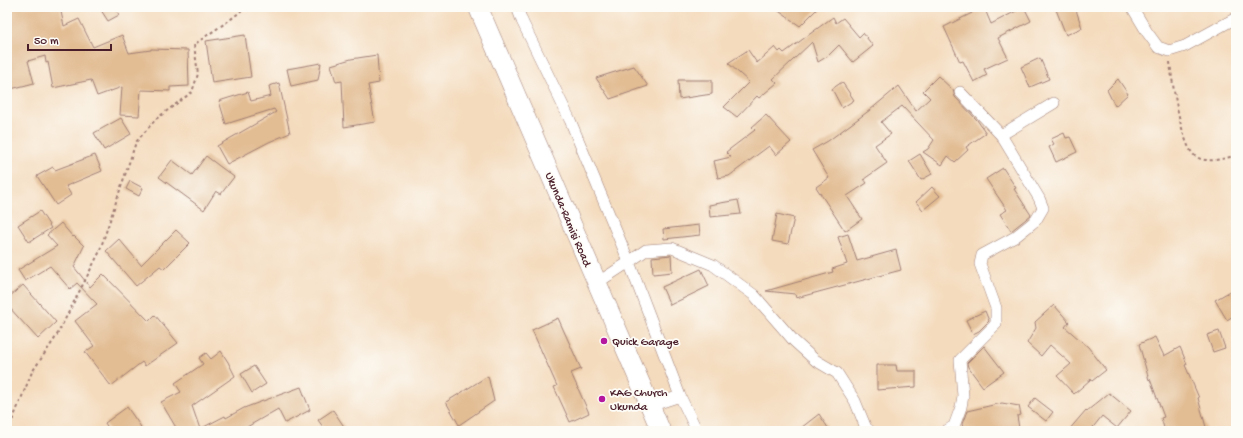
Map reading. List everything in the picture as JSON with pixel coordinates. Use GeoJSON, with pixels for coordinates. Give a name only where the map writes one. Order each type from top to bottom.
{"type":"FeatureCollection","features":[{"type":"Feature","properties":{"kind":"highway","name":"Ukunda-Ramisi Road"},"geometry":{"type":"LineString","coordinates":[[478,7],[661,431]]}},
{"type":"Feature","properties":{"kind":"street"},"geometry":{"type":"LineString","coordinates":[[516,7],[570,120],[630,262],[680,396],[697,431]]}},
{"type":"Feature","properties":{"kind":"street"},"geometry":{"type":"LineString","coordinates":[[1132,7],[1158,47],[1169,51],[1185,46],[1236,18]]}},
{"type":"Feature","properties":{"kind":"street"},"geometry":{"type":"LineString","coordinates":[[946,431],[954,426],[962,407],[963,396],[960,360],[996,324],[996,308],[980,264],[982,256],[1014,237],[1030,225],[1036,220],[1043,208],[1039,198],[1001,135],[960,92]]}},
{"type":"Feature","properties":{"kind":"street"},"geometry":{"type":"LineString","coordinates":[[1001,135],[1054,103]]}},
{"type":"Feature","properties":{"kind":"street"},"geometry":{"type":"LineString","coordinates":[[597,283],[646,250],[672,248],[713,265],[754,295],[794,341],[814,360],[837,373],[854,401],[868,430]]}},
{"type":"Feature","properties":{"kind":"street"},"geometry":{"type":"LineString","coordinates":[[650,406],[680,396]]}},
{"type":"Feature","properties":{"kind":"path"},"geometry":{"type":"LineString","coordinates":[[8,431],[8,427],[32,372],[56,337],[99,253],[136,142],[156,119],[192,92],[198,74],[194,45],[203,37],[239,14],[245,7]]}},
{"type":"Feature","properties":{"kind":"path"},"geometry":{"type":"LineString","coordinates":[[1169,51],[1171,74],[1184,139],[1194,156],[1203,159],[1220,160],[1236,155]]}},
{"type":"Feature","properties":{"kind":"building"},"geometry":{"type":"Polygon","coordinates":[[[7,7],[60,7],[64,26],[79,19],[93,47],[122,35],[129,53],[151,49],[188,50],[189,86],[170,87],[170,91],[141,90],[139,116],[120,115],[122,87],[97,96],[91,80],[53,88],[48,62],[46,63],[45,56],[28,61],[34,83],[7,90],[7,7]]]}},
{"type":"Feature","properties":{"kind":"building"},"geometry":{"type":"Polygon","coordinates":[[[99,7],[115,7],[119,15],[108,21],[99,7]]]}},
{"type":"Feature","properties":{"kind":"building"},"geometry":{"type":"Polygon","coordinates":[[[773,7],[819,7],[800,26],[773,7]]]}},
{"type":"Feature","properties":{"kind":"building"},"geometry":{"type":"Polygon","coordinates":[[[970,7],[984,7],[991,24],[1024,7],[1031,21],[998,38],[1008,58],[984,69],[987,75],[974,82],[963,61],[960,62],[944,27],[972,13],[970,7]]]}},
{"type":"Feature","properties":{"kind":"building"},"geometry":{"type":"Polygon","coordinates":[[[1055,7],[1075,7],[1082,28],[1066,35],[1055,7]]]}},
{"type":"Feature","properties":{"kind":"building"},"geometry":{"type":"Polygon","coordinates":[[[833,17],[836,23],[843,18],[859,37],[863,33],[873,46],[853,62],[839,45],[828,56],[818,62],[812,42],[773,79],[777,83],[759,98],[757,96],[737,117],[724,107],[749,82],[728,63],[748,50],[757,63],[775,47],[779,52],[781,50],[784,53],[833,17]]]}},
{"type":"Feature","properties":{"kind":"building"},"geometry":{"type":"Polygon","coordinates":[[[245,35],[251,77],[212,83],[206,41],[245,35]]]}},
{"type":"Feature","properties":{"kind":"building"},"geometry":{"type":"Polygon","coordinates":[[[377,55],[379,83],[368,85],[375,122],[344,127],[342,81],[336,82],[331,65],[351,59],[377,55]]]}},
{"type":"Feature","properties":{"kind":"building"},"geometry":{"type":"Polygon","coordinates":[[[1040,58],[1049,79],[1030,87],[1021,67],[1040,58]]]}},
{"type":"Feature","properties":{"kind":"building"},"geometry":{"type":"Polygon","coordinates":[[[321,63],[318,80],[291,86],[287,69],[321,63]]]}},
{"type":"Feature","properties":{"kind":"building"},"geometry":{"type":"Polygon","coordinates":[[[634,66],[648,86],[610,99],[596,78],[634,66]]]}},
{"type":"Feature","properties":{"kind":"building"},"geometry":{"type":"Polygon","coordinates":[[[938,76],[953,90],[955,97],[977,120],[986,133],[966,147],[968,150],[955,162],[948,156],[942,165],[923,152],[928,149],[934,140],[902,106],[881,122],[891,134],[875,145],[887,163],[864,179],[867,183],[847,196],[862,219],[845,231],[816,187],[829,178],[812,150],[828,141],[870,110],[899,86],[916,111],[930,98],[923,91],[938,76]]]}},
{"type":"Feature","properties":{"kind":"building"},"geometry":{"type":"Polygon","coordinates":[[[1118,79],[1128,94],[1115,106],[1107,90],[1118,79]]]}},
{"type":"Feature","properties":{"kind":"building"},"geometry":{"type":"Polygon","coordinates":[[[678,80],[712,80],[712,94],[679,99],[678,80]]]}},
{"type":"Feature","properties":{"kind":"building"},"geometry":{"type":"Polygon","coordinates":[[[842,82],[854,100],[842,108],[832,89],[842,82]]]}},
{"type":"Feature","properties":{"kind":"building"},"geometry":{"type":"Polygon","coordinates":[[[279,83],[290,133],[227,164],[217,146],[276,112],[274,109],[226,124],[219,101],[248,92],[251,101],[271,96],[269,86],[279,83]]]}},
{"type":"Feature","properties":{"kind":"building"},"geometry":{"type":"Polygon","coordinates":[[[766,115],[791,142],[776,155],[769,146],[729,176],[718,178],[714,161],[731,157],[726,152],[755,130],[752,127],[766,115]]]}},
{"type":"Feature","properties":{"kind":"building"},"geometry":{"type":"Polygon","coordinates":[[[121,118],[131,134],[104,150],[94,133],[121,118]]]}},
{"type":"Feature","properties":{"kind":"building"},"geometry":{"type":"Polygon","coordinates":[[[1064,133],[1066,138],[1070,137],[1077,152],[1056,162],[1049,147],[1054,144],[1051,139],[1064,133]]]}},
{"type":"Feature","properties":{"kind":"building"},"geometry":{"type":"Polygon","coordinates":[[[920,154],[932,174],[921,180],[909,161],[920,154]]]}},
{"type":"Feature","properties":{"kind":"building"},"geometry":{"type":"Polygon","coordinates":[[[95,155],[102,171],[66,186],[71,195],[56,205],[37,176],[53,167],[55,170],[95,155]]]}},
{"type":"Feature","properties":{"kind":"building"},"geometry":{"type":"Polygon","coordinates":[[[206,156],[234,177],[221,194],[216,191],[204,210],[159,177],[172,160],[192,175],[206,156]]]}},
{"type":"Feature","properties":{"kind":"building"},"geometry":{"type":"Polygon","coordinates":[[[1003,168],[1016,188],[1014,189],[1031,215],[1011,231],[1000,214],[1007,210],[986,179],[1003,168]]]}},
{"type":"Feature","properties":{"kind":"building"},"geometry":{"type":"Polygon","coordinates":[[[130,181],[143,188],[139,196],[126,189],[130,181]]]}},
{"type":"Feature","properties":{"kind":"building"},"geometry":{"type":"Polygon","coordinates":[[[932,187],[940,196],[923,210],[916,202],[932,187]]]}},
{"type":"Feature","properties":{"kind":"building"},"geometry":{"type":"Polygon","coordinates":[[[738,200],[741,214],[710,217],[709,205],[738,200]]]}},
{"type":"Feature","properties":{"kind":"building"},"geometry":{"type":"Polygon","coordinates":[[[40,211],[51,228],[29,242],[18,225],[40,211]]]}},
{"type":"Feature","properties":{"kind":"building"},"geometry":{"type":"Polygon","coordinates":[[[777,214],[794,218],[788,244],[772,241],[777,214]]]}},
{"type":"Feature","properties":{"kind":"building"},"geometry":{"type":"Polygon","coordinates":[[[61,223],[73,237],[74,236],[84,246],[74,267],[90,287],[103,274],[149,321],[155,315],[178,343],[145,366],[142,362],[111,386],[85,352],[94,346],[75,321],[97,304],[77,283],[70,289],[50,266],[25,281],[18,270],[57,246],[47,235],[61,223]]]}},
{"type":"Feature","properties":{"kind":"building"},"geometry":{"type":"Polygon","coordinates":[[[699,225],[700,235],[664,239],[663,229],[699,225]]]}},
{"type":"Feature","properties":{"kind":"building"},"geometry":{"type":"Polygon","coordinates":[[[176,230],[190,243],[164,269],[160,266],[136,286],[106,251],[119,239],[141,265],[176,230]]]}},
{"type":"Feature","properties":{"kind":"building"},"geometry":{"type":"Polygon","coordinates":[[[848,234],[857,261],[896,250],[901,270],[796,298],[795,294],[766,291],[833,272],[832,269],[847,264],[838,237],[848,234]]]}},
{"type":"Feature","properties":{"kind":"building"},"geometry":{"type":"Polygon","coordinates":[[[671,255],[672,272],[653,274],[652,257],[671,255]]]}},
{"type":"Feature","properties":{"kind":"building"},"geometry":{"type":"Polygon","coordinates":[[[701,269],[709,286],[670,305],[662,287],[701,269]]]}},
{"type":"Feature","properties":{"kind":"building"},"geometry":{"type":"Polygon","coordinates":[[[23,285],[56,322],[38,339],[8,306],[9,297],[23,285]]]}},
{"type":"Feature","properties":{"kind":"building"},"geometry":{"type":"Polygon","coordinates":[[[1236,288],[1236,314],[1227,320],[1215,300],[1236,288]]]}},
{"type":"Feature","properties":{"kind":"building"},"geometry":{"type":"Polygon","coordinates":[[[1054,305],[1069,322],[1065,327],[1088,347],[1106,370],[1092,381],[1091,379],[1074,394],[1057,376],[1071,364],[1050,345],[1041,356],[1027,343],[1036,328],[1035,322],[1054,305]]]}},
{"type":"Feature","properties":{"kind":"building"},"geometry":{"type":"Polygon","coordinates":[[[985,311],[989,321],[979,331],[973,334],[966,320],[985,311]]]}},
{"type":"Feature","properties":{"kind":"building"},"geometry":{"type":"Polygon","coordinates":[[[558,318],[581,369],[571,373],[589,413],[570,422],[554,387],[557,386],[532,330],[558,318]]]}},
{"type":"Feature","properties":{"kind":"building"},"geometry":{"type":"Polygon","coordinates":[[[1219,331],[1225,348],[1213,352],[1207,335],[1219,331]]]}},
{"type":"Feature","properties":{"kind":"building"},"geometry":{"type":"Polygon","coordinates":[[[1155,337],[1164,356],[1180,347],[1187,364],[1185,365],[1199,398],[1207,431],[1165,431],[1161,418],[1164,417],[1150,379],[1149,380],[1139,344],[1155,337]]]}},
{"type":"Feature","properties":{"kind":"building"},"geometry":{"type":"Polygon","coordinates":[[[984,346],[1004,372],[983,387],[968,367],[967,363],[984,346]]]}},
{"type":"Feature","properties":{"kind":"building"},"geometry":{"type":"Polygon","coordinates":[[[221,351],[235,376],[192,406],[200,429],[225,416],[226,418],[244,408],[301,387],[310,410],[285,423],[278,409],[240,431],[178,431],[161,402],[181,392],[175,383],[203,364],[199,358],[206,353],[211,359],[221,351]]]}},
{"type":"Feature","properties":{"kind":"building"},"geometry":{"type":"Polygon","coordinates":[[[877,365],[896,365],[897,371],[916,371],[916,387],[877,390],[877,365]]]}},
{"type":"Feature","properties":{"kind":"building"},"geometry":{"type":"Polygon","coordinates":[[[254,366],[266,384],[252,393],[241,374],[254,366]]]}},
{"type":"Feature","properties":{"kind":"building"},"geometry":{"type":"Polygon","coordinates":[[[488,376],[494,401],[459,425],[446,402],[488,376]]]}},
{"type":"Feature","properties":{"kind":"building"},"geometry":{"type":"Polygon","coordinates":[[[1109,393],[1131,411],[1117,428],[1102,416],[1090,431],[1068,431],[1086,410],[1087,411],[1109,393]]]}},
{"type":"Feature","properties":{"kind":"building"},"geometry":{"type":"Polygon","coordinates":[[[1035,398],[1053,412],[1046,421],[1028,407],[1035,398]]]}},
{"type":"Feature","properties":{"kind":"building"},"geometry":{"type":"Polygon","coordinates":[[[1002,403],[1019,406],[1021,415],[1017,416],[1019,428],[1005,431],[964,431],[962,424],[967,411],[1002,403]]]}},
{"type":"Feature","properties":{"kind":"building"},"geometry":{"type":"Polygon","coordinates":[[[127,407],[141,427],[135,431],[110,431],[105,423],[127,407]]]}},
{"type":"Feature","properties":{"kind":"building"},"geometry":{"type":"Polygon","coordinates":[[[333,410],[347,431],[326,431],[318,420],[333,410]]]}},
{"type":"Feature","properties":{"kind":"building"},"geometry":{"type":"Polygon","coordinates":[[[819,414],[830,431],[797,431],[819,414]]]}},
{"type":"Feature","properties":{"kind":"place","name":"Quick Garage"},"geometry":{"type":"Point","coordinates":[604,341]}},
{"type":"Feature","properties":{"kind":"place","name":"KAG Church Ukunda"},"geometry":{"type":"Point","coordinates":[602,399]}}]}
